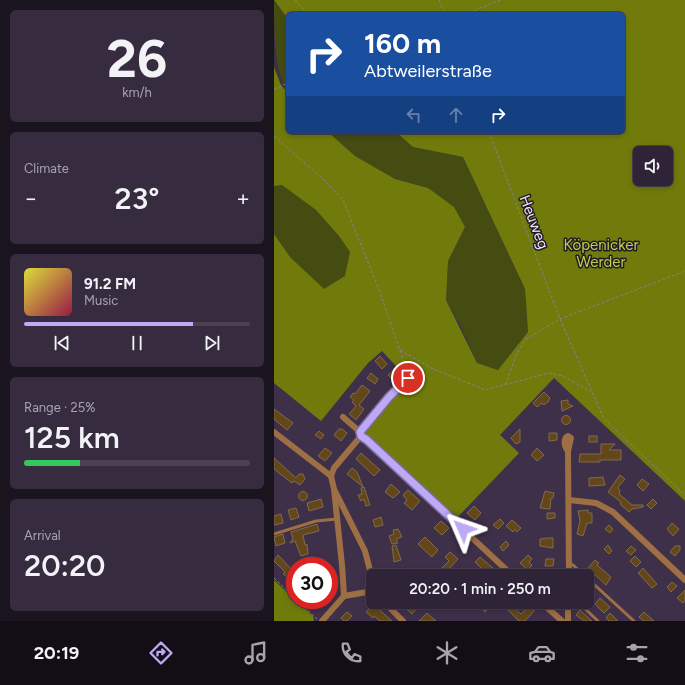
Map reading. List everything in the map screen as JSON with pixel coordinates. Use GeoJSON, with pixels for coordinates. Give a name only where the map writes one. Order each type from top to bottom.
{"type":"FeatureCollection","features":[{"type":"Feature","properties":{"kind":"street"},"geometry":{"type":"LineString","coordinates":[[344,596],[344,576],[334,489],[331,476],[334,468],[389,397],[408,378]]}},
{"type":"Feature","properties":{"kind":"street"},"geometry":{"type":"LineString","coordinates":[[343,417],[506,569]]}},
{"type":"Feature","properties":{"kind":"street"},"geometry":{"type":"LineString","coordinates":[[274,432],[331,476]]}},
{"type":"Feature","properties":{"kind":"street"},"geometry":{"type":"LineString","coordinates":[[568,450],[569,569]]}},
{"type":"Feature","properties":{"kind":"street"},"geometry":{"type":"LineString","coordinates":[[334,489],[365,551],[370,569]]}},
{"type":"Feature","properties":{"kind":"street"},"geometry":{"type":"LineString","coordinates":[[569,500],[596,503],[613,512],[685,580]]}},
{"type":"Feature","properties":{"kind":"street"},"geometry":{"type":"LineString","coordinates":[[321,621],[344,596],[366,593]]}},
{"type":"Feature","properties":{"kind":"street"},"geometry":{"type":"LineString","coordinates":[[391,609],[403,621]]}},
{"type":"Feature","properties":{"kind":"street"},"geometry":{"type":"LineString","coordinates":[[549,609],[562,621]]}},
{"type":"Feature","properties":{"kind":"street"},"geometry":{"type":"LineString","coordinates":[[568,609],[568,621]]}},
{"type":"Feature","properties":{"kind":"lane"},"geometry":{"type":"LineString","coordinates":[[274,534],[316,521],[337,519]]}},
{"type":"Feature","properties":{"kind":"lane"},"geometry":{"type":"LineString","coordinates":[[569,564],[573,564],[578,569]]}},
{"type":"Feature","properties":{"kind":"lane"},"geometry":{"type":"LineString","coordinates":[[594,584],[634,621]]}},
{"type":"Feature","properties":{"kind":"lane"},"geometry":{"type":"LineString","coordinates":[[585,609],[598,621]]}},
{"type":"Feature","properties":{"kind":"path"},"geometry":{"type":"LineString","coordinates":[[295,0],[306,12]]}},
{"type":"Feature","properties":{"kind":"path"},"geometry":{"type":"LineString","coordinates":[[439,0],[444,12]]}},
{"type":"Feature","properties":{"kind":"path"},"geometry":{"type":"LineString","coordinates":[[470,12],[501,0]]}},
{"type":"Feature","properties":{"kind":"path"},"geometry":{"type":"LineString","coordinates":[[274,89],[286,84]]}},
{"type":"Feature","properties":{"kind":"path","name":"Heuweg"},"geometry":{"type":"LineString","coordinates":[[490,134],[560,319],[604,419],[685,495]]}},
{"type":"Feature","properties":{"kind":"path"},"geometry":{"type":"LineString","coordinates":[[274,136],[323,179],[343,200],[406,364],[408,378]]}},
{"type":"Feature","properties":{"kind":"path"},"geometry":{"type":"LineString","coordinates":[[505,385],[517,353],[526,339],[560,319],[685,271]]}},
{"type":"Feature","properties":{"kind":"path"},"geometry":{"type":"LineString","coordinates":[[400,350],[432,368],[485,390],[549,373],[563,376],[592,392]]}},
{"type":"Feature","properties":{"kind":"path"},"geometry":{"type":"LineString","coordinates":[[274,578],[286,589]]}},
{"type":"Feature","properties":{"kind":"path"},"geometry":{"type":"LineString","coordinates":[[307,609],[321,621]]}},
{"type":"Feature","properties":{"kind":"green space","name":"Köpenicker Werder"},"geometry":{"type":"Polygon","coordinates":[[[274,0],[685,0],[685,501],[554,378],[500,435],[519,453],[454,521],[360,432],[408,379],[382,351],[368,363],[321,421],[274,383],[274,234],[290,257],[324,289],[345,276],[350,252],[339,236],[316,210],[282,185],[274,186],[274,67],[281,85],[286,91],[286,134],[330,134],[355,156],[395,179],[428,188],[454,207],[465,227],[448,261],[446,300],[477,363],[498,370],[528,332],[525,289],[463,157],[413,147],[398,134],[625,134],[625,12],[286,12],[286,16],[274,0]]]}},
{"type":"Feature","properties":{"kind":"green space"},"geometry":{"type":"Polygon","coordinates":[[[274,1],[286,16],[286,89],[277,62],[274,1]]]}},
{"type":"Feature","properties":{"kind":"green space"},"geometry":{"type":"Polygon","coordinates":[[[330,134],[398,134],[413,147],[463,157],[525,290],[528,332],[498,370],[477,363],[461,327],[446,300],[448,261],[465,227],[428,188],[395,179],[355,156],[330,134]]]}},
{"type":"Feature","properties":{"kind":"green space"},"geometry":{"type":"Polygon","coordinates":[[[282,185],[316,210],[339,236],[350,252],[346,276],[324,290],[290,257],[274,234],[274,186],[282,185]]]}},
{"type":"Feature","properties":{"kind":"green space"},"geometry":{"type":"Polygon","coordinates":[[[274,580],[286,591],[286,609],[305,609],[313,616],[314,621],[274,621],[274,580]]]}},
{"type":"Feature","properties":{"kind":"building"},"geometry":{"type":"Polygon","coordinates":[[[380,356],[387,364],[382,369],[375,361],[380,356]]]}},
{"type":"Feature","properties":{"kind":"building"},"geometry":{"type":"Polygon","coordinates":[[[395,369],[400,374],[393,380],[388,375],[395,369]]]}},
{"type":"Feature","properties":{"kind":"building"},"geometry":{"type":"Polygon","coordinates":[[[371,373],[378,379],[375,384],[367,378],[371,373]]]}},
{"type":"Feature","properties":{"kind":"building"},"geometry":{"type":"Polygon","coordinates":[[[362,385],[370,391],[359,405],[364,409],[356,420],[349,414],[356,406],[352,402],[354,400],[350,397],[353,393],[355,394],[362,385]]]}},
{"type":"Feature","properties":{"kind":"building"},"geometry":{"type":"Polygon","coordinates":[[[544,392],[550,398],[544,405],[542,403],[537,407],[533,403],[544,392]]]}},
{"type":"Feature","properties":{"kind":"building"},"geometry":{"type":"Polygon","coordinates":[[[568,400],[568,404],[573,406],[562,411],[561,401],[568,400]]]}},
{"type":"Feature","properties":{"kind":"building"},"geometry":{"type":"Polygon","coordinates":[[[274,409],[293,423],[287,430],[274,419],[274,409]]]}},
{"type":"Feature","properties":{"kind":"building"},"geometry":{"type":"Polygon","coordinates":[[[564,416],[568,416],[570,420],[568,424],[564,424],[562,422],[562,418],[564,416]]]}},
{"type":"Feature","properties":{"kind":"building"},"geometry":{"type":"Polygon","coordinates":[[[339,429],[342,429],[347,433],[341,441],[334,435],[339,429]]]}},
{"type":"Feature","properties":{"kind":"building"},"geometry":{"type":"Polygon","coordinates":[[[520,429],[520,442],[516,444],[511,438],[520,429]]]}},
{"type":"Feature","properties":{"kind":"building"},"geometry":{"type":"Polygon","coordinates":[[[319,431],[324,435],[321,439],[315,435],[319,431]]]}},
{"type":"Feature","properties":{"kind":"building"},"geometry":{"type":"Polygon","coordinates":[[[549,433],[557,433],[557,440],[549,441],[549,433]]]}},
{"type":"Feature","properties":{"kind":"building"},"geometry":{"type":"Polygon","coordinates":[[[589,436],[597,436],[597,442],[589,442],[589,436]]]}},
{"type":"Feature","properties":{"kind":"building"},"geometry":{"type":"Polygon","coordinates":[[[601,444],[615,444],[609,450],[621,450],[621,460],[579,462],[580,454],[601,454],[601,444]]]}},
{"type":"Feature","properties":{"kind":"building"},"geometry":{"type":"Polygon","coordinates":[[[325,448],[332,453],[325,461],[318,456],[325,448]]]}},
{"type":"Feature","properties":{"kind":"building"},"geometry":{"type":"Polygon","coordinates":[[[537,448],[544,455],[537,461],[531,455],[537,448]]]}},
{"type":"Feature","properties":{"kind":"building"},"geometry":{"type":"Polygon","coordinates":[[[361,453],[380,470],[374,476],[356,459],[361,453]]]}},
{"type":"Feature","properties":{"kind":"building"},"geometry":{"type":"Polygon","coordinates":[[[274,458],[296,478],[299,474],[303,474],[305,479],[300,485],[294,481],[292,483],[274,469],[274,458]]]}},
{"type":"Feature","properties":{"kind":"building"},"geometry":{"type":"Polygon","coordinates":[[[352,468],[357,472],[363,487],[347,474],[352,468]]]}},
{"type":"Feature","properties":{"kind":"building"},"geometry":{"type":"Polygon","coordinates":[[[620,475],[625,479],[618,487],[620,492],[619,494],[632,505],[643,505],[643,507],[632,509],[629,512],[620,504],[621,502],[608,492],[620,475]]]}},
{"type":"Feature","properties":{"kind":"building"},"geometry":{"type":"Polygon","coordinates":[[[603,477],[605,485],[589,486],[589,478],[603,477]]]}},
{"type":"Feature","properties":{"kind":"building"},"geometry":{"type":"Polygon","coordinates":[[[642,479],[649,484],[643,491],[637,485],[642,479]]]}},
{"type":"Feature","properties":{"kind":"building"},"geometry":{"type":"Polygon","coordinates":[[[391,484],[400,492],[393,498],[385,492],[391,484]]]}},
{"type":"Feature","properties":{"kind":"building"},"geometry":{"type":"Polygon","coordinates":[[[364,487],[370,505],[366,506],[364,499],[361,501],[358,495],[362,494],[361,488],[364,487]]]}},
{"type":"Feature","properties":{"kind":"building"},"geometry":{"type":"Polygon","coordinates":[[[408,490],[420,501],[412,510],[404,503],[407,500],[403,495],[408,490]]]}},
{"type":"Feature","properties":{"kind":"building"},"geometry":{"type":"Polygon","coordinates":[[[303,491],[308,496],[303,501],[298,496],[303,491]]]}},
{"type":"Feature","properties":{"kind":"building"},"geometry":{"type":"Polygon","coordinates":[[[545,491],[554,493],[553,498],[551,498],[550,509],[540,508],[545,491]]]}},
{"type":"Feature","properties":{"kind":"building"},"geometry":{"type":"Polygon","coordinates":[[[321,499],[323,507],[309,511],[307,503],[321,499]]]}},
{"type":"Feature","properties":{"kind":"building"},"geometry":{"type":"Polygon","coordinates":[[[653,499],[657,503],[651,509],[647,505],[653,499]]]}},
{"type":"Feature","properties":{"kind":"building"},"geometry":{"type":"Polygon","coordinates":[[[474,506],[481,513],[475,520],[467,513],[474,506]]]}},
{"type":"Feature","properties":{"kind":"building"},"geometry":{"type":"Polygon","coordinates":[[[296,508],[299,517],[291,520],[288,510],[296,508]]]}},
{"type":"Feature","properties":{"kind":"building"},"geometry":{"type":"Polygon","coordinates":[[[588,510],[588,513],[592,513],[592,523],[587,523],[583,536],[577,534],[580,521],[578,511],[588,510]]]}},
{"type":"Feature","properties":{"kind":"building"},"geometry":{"type":"Polygon","coordinates":[[[547,513],[555,513],[555,518],[547,519],[547,513]]]}},
{"type":"Feature","properties":{"kind":"building"},"geometry":{"type":"Polygon","coordinates":[[[281,514],[283,523],[274,525],[274,516],[281,514]]]}},
{"type":"Feature","properties":{"kind":"building"},"geometry":{"type":"Polygon","coordinates":[[[381,517],[383,525],[375,527],[373,520],[381,517]]]}},
{"type":"Feature","properties":{"kind":"building"},"geometry":{"type":"Polygon","coordinates":[[[500,519],[504,523],[498,529],[493,525],[500,519]]]}},
{"type":"Feature","properties":{"kind":"building"},"geometry":{"type":"Polygon","coordinates":[[[512,520],[521,528],[517,532],[515,529],[513,532],[506,526],[512,520]]]}},
{"type":"Feature","properties":{"kind":"building"},"geometry":{"type":"Polygon","coordinates":[[[441,521],[449,528],[442,535],[434,528],[441,521]]]}},
{"type":"Feature","properties":{"kind":"building"},"geometry":{"type":"Polygon","coordinates":[[[672,523],[679,529],[673,536],[667,529],[672,523]]]}},
{"type":"Feature","properties":{"kind":"building"},"geometry":{"type":"Polygon","coordinates":[[[317,524],[319,531],[303,535],[305,545],[307,544],[308,554],[301,556],[295,541],[290,543],[293,539],[291,532],[317,524]]]}},
{"type":"Feature","properties":{"kind":"building"},"geometry":{"type":"Polygon","coordinates":[[[609,525],[613,529],[610,533],[605,529],[609,525]]]}},
{"type":"Feature","properties":{"kind":"building"},"geometry":{"type":"Polygon","coordinates":[[[398,529],[402,537],[396,539],[398,543],[392,544],[389,536],[394,534],[393,530],[398,529]]]}},
{"type":"Feature","properties":{"kind":"building"},"geometry":{"type":"Polygon","coordinates":[[[283,534],[285,543],[276,546],[274,537],[283,534]]]}},
{"type":"Feature","properties":{"kind":"building"},"geometry":{"type":"Polygon","coordinates":[[[425,537],[438,550],[432,557],[418,544],[425,537]]]}},
{"type":"Feature","properties":{"kind":"building"},"geometry":{"type":"Polygon","coordinates":[[[553,538],[553,548],[540,546],[540,539],[553,538]]]}},
{"type":"Feature","properties":{"kind":"building"},"geometry":{"type":"Polygon","coordinates":[[[506,541],[509,545],[503,551],[500,547],[506,541]]]}},
{"type":"Feature","properties":{"kind":"building"},"geometry":{"type":"Polygon","coordinates":[[[396,545],[401,560],[394,562],[392,546],[396,545]]]}},
{"type":"Feature","properties":{"kind":"building"},"geometry":{"type":"Polygon","coordinates":[[[608,545],[612,551],[609,554],[604,549],[608,545]]]}},
{"type":"Feature","properties":{"kind":"building"},"geometry":{"type":"Polygon","coordinates":[[[631,546],[636,550],[631,555],[626,551],[631,546]]]}},
{"type":"Feature","properties":{"kind":"building"},"geometry":{"type":"Polygon","coordinates":[[[675,546],[680,546],[680,550],[675,556],[670,552],[675,546]]]}},
{"type":"Feature","properties":{"kind":"building"},"geometry":{"type":"Polygon","coordinates":[[[450,552],[458,559],[449,569],[441,569],[449,561],[445,557],[450,552]]]}},
{"type":"Feature","properties":{"kind":"building"},"geometry":{"type":"Polygon","coordinates":[[[278,555],[286,564],[286,576],[283,574],[285,572],[274,561],[278,555]]]}},
{"type":"Feature","properties":{"kind":"building"},"geometry":{"type":"Polygon","coordinates":[[[528,555],[532,559],[529,562],[532,565],[529,569],[520,563],[528,555]]]}},
{"type":"Feature","properties":{"kind":"building"},"geometry":{"type":"Polygon","coordinates":[[[635,556],[641,562],[636,567],[630,561],[635,556]]]}},
{"type":"Feature","properties":{"kind":"building"},"geometry":{"type":"Polygon","coordinates":[[[480,557],[494,569],[482,569],[475,562],[480,557]]]}},
{"type":"Feature","properties":{"kind":"building"},"geometry":{"type":"Polygon","coordinates":[[[546,559],[554,559],[553,566],[545,566],[546,559]]]}},
{"type":"Feature","properties":{"kind":"building"},"geometry":{"type":"Polygon","coordinates":[[[595,560],[599,563],[597,565],[611,577],[606,585],[594,574],[594,569],[588,568],[595,560]]]}},
{"type":"Feature","properties":{"kind":"building"},"geometry":{"type":"Polygon","coordinates":[[[643,568],[657,584],[652,588],[638,573],[643,568]]]}},
{"type":"Feature","properties":{"kind":"building"},"geometry":{"type":"Polygon","coordinates":[[[672,582],[677,586],[671,592],[667,587],[672,582]]]}},
{"type":"Feature","properties":{"kind":"building"},"geometry":{"type":"Polygon","coordinates":[[[685,590],[685,600],[683,603],[677,598],[685,590]]]}},
{"type":"Feature","properties":{"kind":"building"},"geometry":{"type":"Polygon","coordinates":[[[600,598],[610,607],[604,613],[595,604],[600,598]]]}},
{"type":"Feature","properties":{"kind":"building"},"geometry":{"type":"Polygon","coordinates":[[[369,609],[379,609],[392,621],[380,621],[374,616],[373,618],[366,612],[369,609]]]}},
{"type":"Feature","properties":{"kind":"building"},"geometry":{"type":"Polygon","coordinates":[[[406,609],[416,609],[412,614],[406,609]]]}},
{"type":"Feature","properties":{"kind":"building"},"geometry":{"type":"Polygon","coordinates":[[[507,609],[515,609],[521,614],[526,609],[534,609],[534,611],[525,621],[519,621],[507,609]]]}},
{"type":"Feature","properties":{"kind":"building"},"geometry":{"type":"Polygon","coordinates":[[[580,610],[592,621],[584,621],[576,615],[580,610]]]}},
{"type":"Feature","properties":{"kind":"building"},"geometry":{"type":"Polygon","coordinates":[[[347,612],[352,616],[347,621],[344,621],[341,618],[347,612]]]}},
{"type":"Feature","properties":{"kind":"building"},"geometry":{"type":"Polygon","coordinates":[[[644,612],[654,621],[643,621],[639,617],[644,612]]]}},
{"type":"Feature","properties":{"kind":"building"},"geometry":{"type":"Polygon","coordinates":[[[427,613],[436,621],[419,621],[427,613]]]}},
{"type":"Feature","properties":{"kind":"building"},"geometry":{"type":"Polygon","coordinates":[[[610,613],[618,621],[609,621],[606,618],[610,613]]]}},
{"type":"Feature","properties":{"kind":"route"},"geometry":{"type":"LineString","coordinates":[[408,378],[389,397],[364,427],[360,432],[361,436],[463,529]]}}]}
